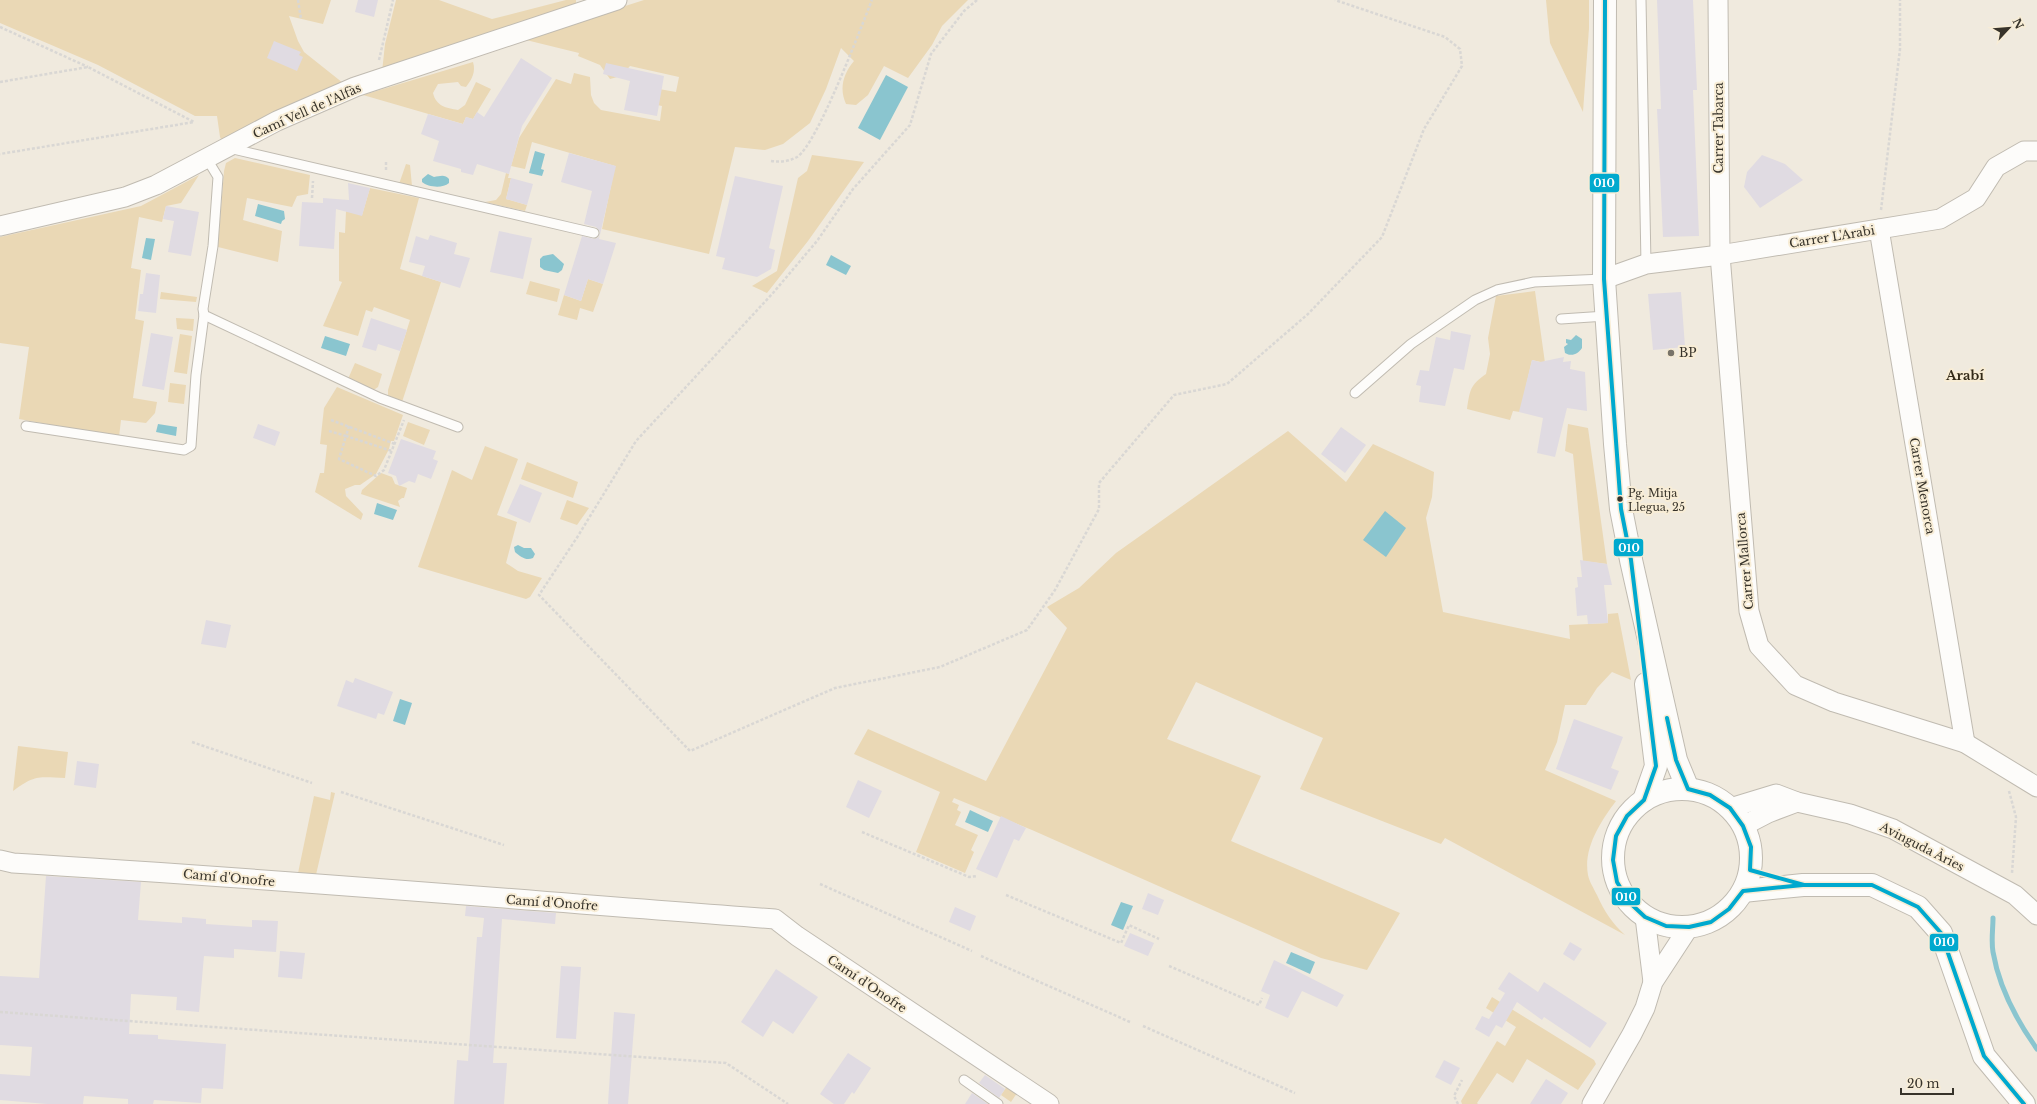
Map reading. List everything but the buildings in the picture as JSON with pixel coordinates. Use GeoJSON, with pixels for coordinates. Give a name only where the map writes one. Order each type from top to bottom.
{"type":"FeatureCollection","features":[{"type":"Feature","properties":{"kind":"street","name":"Camí Vell de l'Alfàs"},"geometry":{"type":"LineString","coordinates":[[0,226],[125,197],[156,185],[277,121],[355,87],[617,0]]}},
{"type":"Feature","properties":{"kind":"street"},"geometry":{"type":"LineString","coordinates":[[1605,0],[1604,280],[1614,444],[1621,509],[1631,560],[1676,760],[1688,789]]}},
{"type":"Feature","properties":{"kind":"street","name":"Carrer Tabarca"},"geometry":{"type":"LineString","coordinates":[[1718,0],[1720,255]]}},
{"type":"Feature","properties":{"kind":"street","name":"Carrer L'Arabi"},"geometry":{"type":"LineString","coordinates":[[1604,280],[1646,264],[1720,255],[1940,219],[1976,198],[1996,167],[2024,151],[2037,151]]}},
{"type":"Feature","properties":{"kind":"street","name":"Carrer Menorca"},"geometry":{"type":"LineString","coordinates":[[1879,229],[1965,743]]}},
{"type":"Feature","properties":{"kind":"street","name":"Carrer Mallorca"},"geometry":{"type":"LineString","coordinates":[[1720,255],[1749,611],[1759,646],[1795,685],[1834,702],[1965,743],[2037,787]]}},
{"type":"Feature","properties":{"kind":"street"},"geometry":{"type":"LineString","coordinates":[[1631,560],[1656,766],[1644,800]]}},
{"type":"Feature","properties":{"kind":"street"},"geometry":{"type":"LineString","coordinates":[[1688,789],[1710,795],[1730,808],[1743,826],[1751,847],[1750,870],[1743,891],[1729,909],[1711,922],[1689,927],[1666,926],[1645,917],[1629,902],[1617,882],[1613,860],[1616,836],[1627,816],[1644,800],[1664,790],[1688,789]]}},
{"type":"Feature","properties":{"kind":"street","name":"Avinguda Àries"},"geometry":{"type":"LineString","coordinates":[[1730,808],[1776,794],[1797,802],[1850,814],[1893,829],[2015,895],[2037,915]]}},
{"type":"Feature","properties":{"kind":"street"},"geometry":{"type":"LineString","coordinates":[[1743,826],[1768,813],[1797,802]]}},
{"type":"Feature","properties":{"kind":"street","name":"Camí d'Onofre"},"geometry":{"type":"LineString","coordinates":[[0,860],[13,863],[186,874],[322,886],[775,919],[829,958],[1049,1104]]}},
{"type":"Feature","properties":{"kind":"street"},"geometry":{"type":"LineString","coordinates":[[1750,870],[1803,885]]}},
{"type":"Feature","properties":{"kind":"street"},"geometry":{"type":"LineString","coordinates":[[1743,891],[1803,885],[1872,885],[1918,907],[1941,933],[1984,1056],[2024,1104]]}},
{"type":"Feature","properties":{"kind":"street"},"geometry":{"type":"LineString","coordinates":[[1645,917],[1653,982]]}},
{"type":"Feature","properties":{"kind":"street"},"geometry":{"type":"LineString","coordinates":[[1592,1104],[1645,1008],[1653,982],[1689,927]]}},
{"type":"Feature","properties":{"kind":"lane"},"geometry":{"type":"LineString","coordinates":[[1641,0],[1646,264]]}},
{"type":"Feature","properties":{"kind":"lane"},"geometry":{"type":"LineString","coordinates":[[228,148],[594,233]]}},
{"type":"Feature","properties":{"kind":"lane"},"geometry":{"type":"LineString","coordinates":[[26,426],[184,450],[191,446],[196,375],[204,315],[203,309],[213,246],[218,177],[207,159]]}},
{"type":"Feature","properties":{"kind":"lane"},"geometry":{"type":"LineString","coordinates":[[1355,393],[1411,344],[1475,300],[1497,290],[1534,282],[1604,280]]}},
{"type":"Feature","properties":{"kind":"lane"},"geometry":{"type":"LineString","coordinates":[[204,315],[380,398],[458,427]]}},
{"type":"Feature","properties":{"kind":"lane"},"geometry":{"type":"LineString","coordinates":[[1561,319],[1606,316]]}},
{"type":"Feature","properties":{"kind":"lane"},"geometry":{"type":"LineString","coordinates":[[964,1080],[998,1104]]}},
{"type":"Feature","properties":{"kind":"path"},"geometry":{"type":"LineString","coordinates":[[298,0],[301,19]]}},
{"type":"Feature","properties":{"kind":"path"},"geometry":{"type":"LineString","coordinates":[[378,62],[393,0]]}},
{"type":"Feature","properties":{"kind":"path"},"geometry":{"type":"LineString","coordinates":[[770,161],[783,162],[798,157],[810,140],[834,94],[872,0]]}},
{"type":"Feature","properties":{"kind":"path"},"geometry":{"type":"LineString","coordinates":[[977,0],[964,11],[931,54],[910,125],[853,189],[817,242],[783,282],[636,441],[578,536],[539,595],[690,751],[835,688],[940,667],[1027,630],[1055,590],[1099,509],[1099,483],[1174,396],[1227,384],[1308,314],[1382,237],[1424,129],[1462,66],[1460,49],[1445,36],[1335,0]]}},
{"type":"Feature","properties":{"kind":"path"},"geometry":{"type":"LineString","coordinates":[[1879,229],[1900,49],[1900,0]]}},
{"type":"Feature","properties":{"kind":"path"},"geometry":{"type":"LineString","coordinates":[[0,27],[88,67],[194,122],[0,154]]}},
{"type":"Feature","properties":{"kind":"path"},"geometry":{"type":"LineString","coordinates":[[0,82],[88,67]]}},
{"type":"Feature","properties":{"kind":"path"},"geometry":{"type":"LineString","coordinates":[[312,198],[315,168]]}},
{"type":"Feature","properties":{"kind":"path"},"geometry":{"type":"LineString","coordinates":[[349,426],[338,459],[376,476],[384,470],[408,409]]}},
{"type":"Feature","properties":{"kind":"path"},"geometry":{"type":"LineString","coordinates":[[332,420],[395,444]]}},
{"type":"Feature","properties":{"kind":"path"},"geometry":{"type":"LineString","coordinates":[[329,431],[392,450]]}},
{"type":"Feature","properties":{"kind":"path"},"geometry":{"type":"LineString","coordinates":[[192,742],[312,783]]}},
{"type":"Feature","properties":{"kind":"path"},"geometry":{"type":"LineString","coordinates":[[2002,766],[2016,818],[2012,876],[2015,895]]}},
{"type":"Feature","properties":{"kind":"path"},"geometry":{"type":"LineString","coordinates":[[341,792],[504,845]]}},
{"type":"Feature","properties":{"kind":"path"},"geometry":{"type":"LineString","coordinates":[[862,832],[969,877],[977,876]]}},
{"type":"Feature","properties":{"kind":"path"},"geometry":{"type":"LineString","coordinates":[[820,884],[972,951]]}},
{"type":"Feature","properties":{"kind":"path"},"geometry":{"type":"LineString","coordinates":[[1006,895],[1121,943],[1129,925],[1159,939]]}},
{"type":"Feature","properties":{"kind":"path"},"geometry":{"type":"LineString","coordinates":[[981,956],[1130,1022]]}},
{"type":"Feature","properties":{"kind":"path"},"geometry":{"type":"LineString","coordinates":[[1169,966],[1259,1005],[1262,998]]}},
{"type":"Feature","properties":{"kind":"path"},"geometry":{"type":"LineString","coordinates":[[0,1012],[726,1063],[788,1104]]}},
{"type":"Feature","properties":{"kind":"path"},"geometry":{"type":"LineString","coordinates":[[1143,1026],[1295,1093]]}},
{"type":"Feature","properties":{"kind":"path"},"geometry":{"type":"LineString","coordinates":[[1458,1104],[1454,1096],[1462,1080]]}},
{"type":"Feature","properties":{"kind":"shaded area"},"geometry":{"type":"Polygon","coordinates":[[[0,0],[331,0],[323,24],[289,16],[298,41],[304,52],[343,83],[223,143],[220,137],[217,116],[195,116],[98,65],[0,23],[0,0]]]}},
{"type":"Feature","properties":{"kind":"shaded area"},"geometry":{"type":"Polygon","coordinates":[[[396,0],[439,0],[492,19],[566,0],[576,0],[576,7],[382,72],[385,44],[396,0]]]}},
{"type":"Feature","properties":{"kind":"shaded area"},"geometry":{"type":"Polygon","coordinates":[[[644,0],[968,0],[942,26],[932,45],[908,78],[884,66],[868,95],[856,105],[846,104],[843,93],[843,82],[847,71],[854,61],[841,48],[826,89],[810,123],[783,144],[765,150],[735,147],[709,254],[602,229],[615,166],[532,142],[525,169],[511,166],[519,138],[556,79],[571,84],[574,73],[590,77],[591,95],[594,103],[601,110],[660,121],[662,106],[657,105],[659,89],[676,92],[679,77],[630,66],[621,76],[610,79],[600,65],[578,56],[579,53],[522,39],[644,0]]]}},
{"type":"Feature","properties":{"kind":"shaded area"},"geometry":{"type":"Polygon","coordinates":[[[1546,0],[1589,0],[1589,28],[1583,112],[1550,43],[1546,0]]]}},
{"type":"Feature","properties":{"kind":"shaded area"},"geometry":{"type":"Polygon","coordinates":[[[473,62],[473,75],[466,87],[461,86],[458,82],[438,84],[433,93],[439,104],[458,110],[465,105],[476,82],[491,89],[473,119],[466,117],[463,124],[363,95],[473,62]]]}},
{"type":"Feature","properties":{"kind":"shaded area"},"geometry":{"type":"Polygon","coordinates":[[[812,155],[864,162],[808,241],[767,293],[752,286],[777,271],[798,178],[807,171],[812,155]]]}},
{"type":"Feature","properties":{"kind":"shaded area"},"geometry":{"type":"Polygon","coordinates":[[[235,158],[310,175],[308,194],[297,196],[292,207],[247,198],[243,220],[282,231],[278,262],[218,247],[224,171],[226,163],[235,158]]]}},
{"type":"Feature","properties":{"kind":"shaded area"},"geometry":{"type":"Polygon","coordinates":[[[406,164],[410,165],[412,186],[399,184],[406,164]]]}},
{"type":"Feature","properties":{"kind":"shaded area"},"geometry":{"type":"Polygon","coordinates":[[[506,173],[509,174],[508,178],[511,178],[506,199],[527,205],[525,211],[485,202],[496,200],[501,194],[506,173]]]}},
{"type":"Feature","properties":{"kind":"shaded area"},"geometry":{"type":"Polygon","coordinates":[[[199,175],[181,203],[166,206],[162,222],[139,217],[131,268],[141,270],[135,319],[144,321],[133,398],[157,402],[155,413],[146,423],[121,420],[119,437],[19,419],[29,347],[0,343],[0,237],[141,206],[199,175]]]}},
{"type":"Feature","properties":{"kind":"shaded area"},"geometry":{"type":"Polygon","coordinates":[[[370,188],[419,198],[400,269],[441,282],[402,402],[388,397],[388,390],[410,320],[374,307],[372,312],[366,310],[358,336],[323,326],[342,282],[339,281],[339,232],[345,233],[346,211],[362,215],[370,188]]]}},
{"type":"Feature","properties":{"kind":"shaded area"},"geometry":{"type":"Polygon","coordinates":[[[588,279],[603,284],[593,312],[580,308],[577,320],[558,315],[564,295],[581,301],[588,279]]]}},
{"type":"Feature","properties":{"kind":"shaded area"},"geometry":{"type":"Polygon","coordinates":[[[530,281],[560,289],[557,302],[526,294],[530,281]]]}},
{"type":"Feature","properties":{"kind":"shaded area"},"geometry":{"type":"Polygon","coordinates":[[[1535,291],[1545,363],[1532,360],[1520,412],[1513,411],[1510,420],[1467,409],[1472,388],[1477,381],[1486,374],[1490,354],[1488,338],[1496,296],[1535,291]]]}},
{"type":"Feature","properties":{"kind":"shaded area"},"geometry":{"type":"Polygon","coordinates":[[[161,292],[197,297],[196,302],[160,299],[161,292]]]}},
{"type":"Feature","properties":{"kind":"shaded area"},"geometry":{"type":"Polygon","coordinates":[[[176,318],[194,319],[193,331],[177,329],[176,318]]]}},
{"type":"Feature","properties":{"kind":"shaded area"},"geometry":{"type":"Polygon","coordinates":[[[180,334],[192,336],[187,374],[174,372],[180,334]]]}},
{"type":"Feature","properties":{"kind":"shaded area"},"geometry":{"type":"Polygon","coordinates":[[[355,363],[382,374],[378,387],[372,391],[348,379],[355,363]]]}},
{"type":"Feature","properties":{"kind":"shaded area"},"geometry":{"type":"Polygon","coordinates":[[[170,383],[186,385],[184,404],[168,402],[170,383]]]}},
{"type":"Feature","properties":{"kind":"shaded area"},"geometry":{"type":"Polygon","coordinates":[[[337,387],[403,415],[394,441],[391,441],[389,449],[376,474],[360,485],[355,485],[345,489],[346,496],[363,514],[361,520],[315,492],[320,473],[324,473],[327,445],[320,444],[324,408],[337,387]]]}},
{"type":"Feature","properties":{"kind":"shaded area"},"geometry":{"type":"Polygon","coordinates":[[[408,422],[430,430],[424,445],[403,436],[408,422]]]}},
{"type":"Feature","properties":{"kind":"shaded area"},"geometry":{"type":"Polygon","coordinates":[[[1568,424],[1588,428],[1607,564],[1583,561],[1573,454],[1565,451],[1568,424]]]}},
{"type":"Feature","properties":{"kind":"shaded area"},"geometry":{"type":"Polygon","coordinates":[[[1288,431],[1346,482],[1373,444],[1434,472],[1432,497],[1426,518],[1443,612],[1570,639],[1569,625],[1608,623],[1608,614],[1618,613],[1631,680],[1612,672],[1597,688],[1586,705],[1565,705],[1557,742],[1545,770],[1616,801],[1594,835],[1588,855],[1587,865],[1589,880],[1602,906],[1612,921],[1625,935],[1445,838],[1441,844],[1300,789],[1323,738],[1196,682],[1167,739],[1261,776],[1231,841],[1400,913],[1367,970],[1321,958],[1032,830],[954,798],[952,802],[959,805],[957,810],[961,812],[955,825],[978,835],[971,850],[974,852],[965,873],[916,852],[940,792],[854,754],[868,729],[986,781],[1067,628],[1047,607],[1079,588],[1116,553],[1288,431]]]}},
{"type":"Feature","properties":{"kind":"shaded area"},"geometry":{"type":"Polygon","coordinates":[[[485,446],[518,459],[497,515],[517,522],[506,563],[518,571],[542,578],[530,597],[526,599],[418,567],[452,470],[472,480],[485,446]]]}},
{"type":"Feature","properties":{"kind":"shaded area"},"geometry":{"type":"Polygon","coordinates":[[[527,462],[578,482],[573,498],[521,479],[527,462]]]}},
{"type":"Feature","properties":{"kind":"shaded area"},"geometry":{"type":"Polygon","coordinates":[[[381,473],[392,477],[395,484],[407,488],[404,498],[398,501],[400,507],[361,494],[362,490],[381,473]]]}},
{"type":"Feature","properties":{"kind":"shaded area"},"geometry":{"type":"Polygon","coordinates":[[[567,500],[589,508],[577,525],[560,519],[567,500]]]}},
{"type":"Feature","properties":{"kind":"shaded area"},"geometry":{"type":"Polygon","coordinates":[[[18,746],[68,752],[65,778],[37,778],[27,782],[13,791],[18,746]]]}},
{"type":"Feature","properties":{"kind":"shaded area"},"geometry":{"type":"Polygon","coordinates":[[[331,792],[335,793],[315,879],[297,878],[314,796],[330,800],[331,792]]]}},
{"type":"Feature","properties":{"kind":"shaded area"},"geometry":{"type":"Polygon","coordinates":[[[1492,997],[1594,1060],[1596,1064],[1578,1090],[1527,1059],[1513,1083],[1497,1073],[1477,1103],[1478,1104],[1462,1104],[1461,1101],[1497,1041],[1505,1046],[1516,1027],[1486,1008],[1492,997]]]}},
{"type":"Feature","properties":{"kind":"shaded area"},"geometry":{"type":"Polygon","coordinates":[[[1010,1082],[1017,1093],[1011,1102],[1001,1095],[1010,1082]]]}},
{"type":"Feature","properties":{"kind":"water"},"geometry":{"type":"Polygon","coordinates":[[[886,75],[908,87],[880,140],[858,128],[886,75]]]}},
{"type":"Feature","properties":{"kind":"water"},"geometry":{"type":"Polygon","coordinates":[[[535,151],[545,154],[541,169],[544,170],[542,176],[529,173],[535,151]]]}},
{"type":"Feature","properties":{"kind":"water"},"geometry":{"type":"Polygon","coordinates":[[[428,174],[434,177],[446,176],[449,179],[449,183],[439,187],[428,185],[422,182],[422,179],[428,174]]]}},
{"type":"Feature","properties":{"kind":"water"},"geometry":{"type":"Polygon","coordinates":[[[258,204],[284,211],[285,219],[281,224],[255,216],[258,204]]]}},
{"type":"Feature","properties":{"kind":"water"},"geometry":{"type":"Polygon","coordinates":[[[146,238],[155,239],[151,260],[142,258],[146,238]]]}},
{"type":"Feature","properties":{"kind":"water"},"geometry":{"type":"Polygon","coordinates":[[[553,254],[564,264],[562,270],[558,273],[544,270],[540,267],[540,259],[543,256],[553,254]]]}},
{"type":"Feature","properties":{"kind":"water"},"geometry":{"type":"Polygon","coordinates":[[[831,255],[851,266],[846,275],[826,265],[831,255]]]}},
{"type":"Feature","properties":{"kind":"water"},"geometry":{"type":"Polygon","coordinates":[[[1576,335],[1582,339],[1582,348],[1575,354],[1570,355],[1565,353],[1564,347],[1568,344],[1566,343],[1566,339],[1571,340],[1576,335]]]}},
{"type":"Feature","properties":{"kind":"water"},"geometry":{"type":"Polygon","coordinates":[[[325,336],[350,344],[346,356],[321,348],[325,336]]]}},
{"type":"Feature","properties":{"kind":"water"},"geometry":{"type":"Polygon","coordinates":[[[158,424],[177,427],[176,436],[156,432],[158,424]]]}},
{"type":"Feature","properties":{"kind":"water"},"geometry":{"type":"Polygon","coordinates":[[[377,503],[397,510],[393,520],[374,514],[377,503]]]}},
{"type":"Feature","properties":{"kind":"water"},"geometry":{"type":"Polygon","coordinates":[[[1385,511],[1406,528],[1386,557],[1363,540],[1385,511]]]}},
{"type":"Feature","properties":{"kind":"water"},"geometry":{"type":"Polygon","coordinates":[[[518,545],[524,548],[531,548],[535,554],[533,558],[526,559],[515,552],[514,547],[518,545]]]}},
{"type":"Feature","properties":{"kind":"water"},"geometry":{"type":"Polygon","coordinates":[[[400,699],[412,703],[405,725],[393,721],[400,699]]]}},
{"type":"Feature","properties":{"kind":"water"},"geometry":{"type":"Polygon","coordinates":[[[970,810],[993,821],[988,832],[965,822],[970,810]]]}},
{"type":"Feature","properties":{"kind":"water"},"geometry":{"type":"Polygon","coordinates":[[[1121,902],[1133,906],[1123,930],[1111,925],[1121,902]]]}},
{"type":"Feature","properties":{"kind":"water"},"geometry":{"type":"Polygon","coordinates":[[[1291,952],[1315,962],[1310,974],[1286,963],[1291,952]]]}},
{"type":"Feature","properties":{"kind":"waterway"},"geometry":{"type":"LineString","coordinates":[[1993,918],[1992,948],[2004,991],[2016,1015],[2037,1049]]}},
{"type":"Feature","properties":{"kind":"transit line","name":"010"},"geometry":{"type":"LineString","coordinates":[[1605,0],[1604,279],[1621,509],[1631,560],[1656,766],[1644,800],[1627,816],[1616,836],[1613,860],[1617,882],[1629,902],[1645,917],[1666,926],[1689,927],[1711,922],[1729,909],[1743,891],[1803,885],[1872,885],[1918,907],[1941,933],[1984,1056],[2024,1104]]}},
{"type":"Feature","properties":{"kind":"transit line","name":"010"},"geometry":{"type":"LineString","coordinates":[[1667,718],[1676,760],[1688,789],[1710,795],[1730,808],[1743,826],[1751,847],[1750,870],[1804,885]]}},
{"type":"Feature","properties":{"kind":"place","name":"BP"},"geometry":{"type":"Point","coordinates":[1671,353]}},
{"type":"Feature","properties":{"kind":"place","name":"Pg. Mitja Llegua, 25"},"geometry":{"type":"Point","coordinates":[1620,499]}},
{"type":"Feature","properties":{"kind":"district","name":"Arabí"},"geometry":{"type":"Point","coordinates":[1965,375]}}]}
